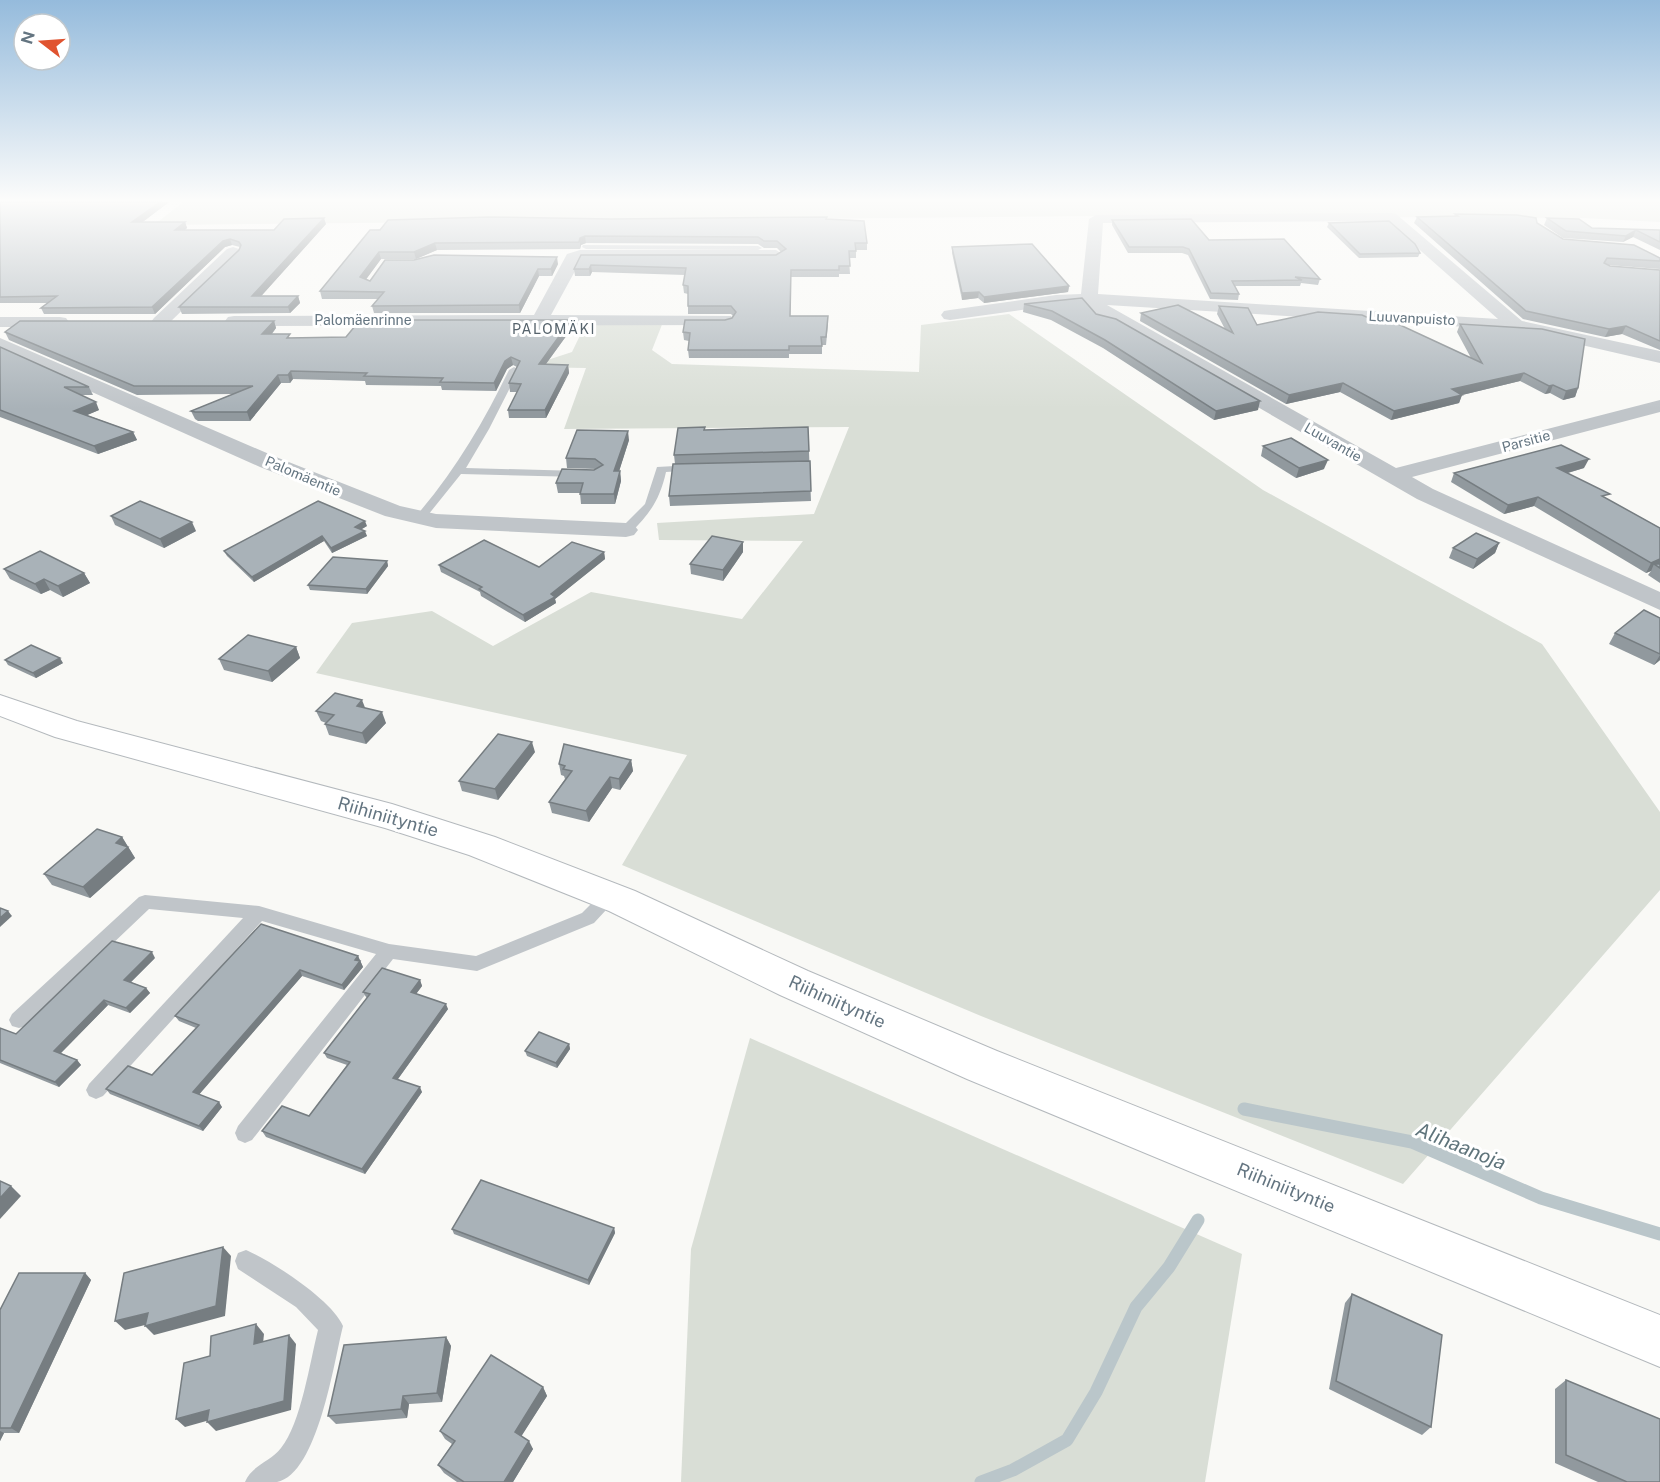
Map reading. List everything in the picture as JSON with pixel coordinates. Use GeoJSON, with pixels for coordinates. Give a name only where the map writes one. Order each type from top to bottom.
{"type":"FeatureCollection","features":[{"type":"Feature","properties":{"kind":"main road","name":"Riihiniityntie"},"geometry":{"type":"LineString","coordinates":[[0,705],[67,729],[392,817],[482,846],[610,896],[794,983],[982,1065],[1660,1341]]}},
{"type":"Feature","properties":{"kind":"street"},"geometry":{"type":"LineString","coordinates":[[160,322],[213,271]]}},
{"type":"Feature","properties":{"kind":"street"},"geometry":{"type":"LineString","coordinates":[[540,320],[568,271]]}},
{"type":"Feature","properties":{"kind":"street"},"geometry":{"type":"LineString","coordinates":[[1089,299],[1091,271]]}},
{"type":"Feature","properties":{"kind":"street"},"geometry":{"type":"LineString","coordinates":[[1454,271],[1516,325]]}},
{"type":"Feature","properties":{"kind":"street","name":"Luuvanpuisto"},"geometry":{"type":"LineString","coordinates":[[950,315],[1056,300],[1089,299],[1516,325],[1660,357]]}},
{"type":"Feature","properties":{"kind":"street","name":"Luuvantie"},"geometry":{"type":"LineString","coordinates":[[1089,299],[1100,308],[1425,494],[1660,602]]}},
{"type":"Feature","properties":{"kind":"street","name":"Palomäenrinne"},"geometry":{"type":"LineString","coordinates":[[214,321],[725,320]]}},
{"type":"Feature","properties":{"kind":"street"},"geometry":{"type":"LineString","coordinates":[[0,322],[80,322]]}},
{"type":"Feature","properties":{"kind":"street"},"geometry":{"type":"LineString","coordinates":[[137,322],[181,322]]}},
{"type":"Feature","properties":{"kind":"street","name":"Palomäentie"},"geometry":{"type":"LineString","coordinates":[[0,344],[334,490],[393,512],[420,518],[626,530]]}},
{"type":"Feature","properties":{"kind":"street","name":"Parsitie"},"geometry":{"type":"LineString","coordinates":[[1392,476],[1660,406]]}},
{"type":"Feature","properties":{"kind":"lane"},"geometry":{"type":"LineString","coordinates":[[420,518],[460,471],[481,438],[514,370]]}},
{"type":"Feature","properties":{"kind":"lane"},"geometry":{"type":"LineString","coordinates":[[626,530],[648,510],[655,496],[660,469],[708,468]]}},
{"type":"Feature","properties":{"kind":"lane"},"geometry":{"type":"LineString","coordinates":[[460,471],[596,474]]}},
{"type":"Feature","properties":{"kind":"lane"},"geometry":{"type":"LineString","coordinates":[[19,1020],[145,902],[259,913],[389,951],[477,964],[588,918],[610,896]]}},
{"type":"Feature","properties":{"kind":"lane"},"geometry":{"type":"LineString","coordinates":[[96,1090],[259,913]]}},
{"type":"Feature","properties":{"kind":"lane"},"geometry":{"type":"LineString","coordinates":[[245,1133],[389,951]]}},
{"type":"Feature","properties":{"kind":"lane"},"geometry":{"type":"LineString","coordinates":[[246,1261],[304,1299],[331,1326],[305,1433],[290,1458],[258,1482]]}},
{"type":"Feature","properties":{"kind":"shaded area"},"geometry":{"type":"Polygon","coordinates":[[[1009,314],[1263,490],[1542,644],[1660,812],[1660,890],[1403,1184],[981,1016],[622,865],[687,755],[316,673],[352,623],[432,611],[493,646],[591,592],[742,619],[803,541],[659,540],[657,523],[814,514],[849,427],[564,429],[586,368],[526,367],[572,352],[586,323],[663,322],[652,350],[672,364],[919,372],[921,325],[1009,314]]]}},
{"type":"Feature","properties":{"kind":"shaded area"},"geometry":{"type":"Polygon","coordinates":[[[750,1038],[1242,1254],[1205,1482],[681,1482],[691,1249],[750,1038]]]}},
{"type":"Feature","properties":{"kind":"building"},"geometry":{"type":"Polygon","coordinates":[[[0,271],[191,271],[152,307],[41,308],[57,296],[0,297],[0,271]]]}},
{"type":"Feature","properties":{"kind":"building"},"geometry":{"type":"Polygon","coordinates":[[[217,271],[275,271],[252,296],[298,296],[288,307],[179,307],[217,271]]]}},
{"type":"Feature","properties":{"kind":"building"},"geometry":{"type":"Polygon","coordinates":[[[336,271],[364,271],[360,277],[370,281],[377,271],[537,271],[519,305],[372,306],[384,292],[320,291],[336,271]]]}},
{"type":"Feature","properties":{"kind":"building"},"geometry":{"type":"Polygon","coordinates":[[[685,271],[791,271],[790,316],[828,316],[826,337],[821,337],[822,346],[789,346],[789,350],[688,350],[690,333],[683,332],[685,320],[725,320],[732,318],[736,312],[731,306],[688,306],[688,286],[683,285],[685,271]]]}},
{"type":"Feature","properties":{"kind":"building"},"geometry":{"type":"Polygon","coordinates":[[[957,271],[1056,271],[1069,286],[984,297],[979,292],[962,293],[957,271]]]}},
{"type":"Feature","properties":{"kind":"building"},"geometry":{"type":"Polygon","coordinates":[[[1200,271],[1313,271],[1320,279],[1295,277],[1302,280],[1232,281],[1239,294],[1211,293],[1200,271]]]}},
{"type":"Feature","properties":{"kind":"building"},"geometry":{"type":"Polygon","coordinates":[[[1480,271],[1660,271],[1660,341],[1626,326],[1609,329],[1526,311],[1480,271]]]}},
{"type":"Feature","properties":{"kind":"building"},"geometry":{"type":"Polygon","coordinates":[[[1082,298],[1096,314],[1116,319],[1260,401],[1216,411],[1105,340],[1052,311],[1024,304],[1082,298]]]}},
{"type":"Feature","properties":{"kind":"building"},"geometry":{"type":"Polygon","coordinates":[[[1178,305],[1233,333],[1219,306],[1248,308],[1257,325],[1318,312],[1362,315],[1371,319],[1383,317],[1482,363],[1460,324],[1542,329],[1585,339],[1578,388],[1566,391],[1553,385],[1549,386],[1524,373],[1452,389],[1462,395],[1394,411],[1343,383],[1289,395],[1141,313],[1178,305]]]}},
{"type":"Feature","properties":{"kind":"building"},"geometry":{"type":"Polygon","coordinates":[[[360,320],[571,320],[539,364],[568,365],[545,410],[508,410],[521,384],[509,383],[520,361],[511,357],[505,361],[494,383],[440,382],[443,378],[364,376],[367,373],[291,371],[288,375],[278,375],[247,412],[195,412],[191,411],[253,386],[134,386],[5,332],[20,321],[274,321],[262,334],[290,334],[287,338],[346,337],[360,320]]]}},
{"type":"Feature","properties":{"kind":"building"},"geometry":{"type":"Polygon","coordinates":[[[0,347],[89,387],[64,387],[96,402],[74,411],[133,432],[94,446],[0,410],[0,347]]]}},
{"type":"Feature","properties":{"kind":"building"},"geometry":{"type":"Polygon","coordinates":[[[705,427],[704,430],[808,427],[809,451],[674,455],[678,428],[705,427]]]}},
{"type":"Feature","properties":{"kind":"building"},"geometry":{"type":"Polygon","coordinates":[[[577,430],[628,431],[614,471],[620,471],[614,494],[580,494],[583,483],[556,483],[562,469],[594,470],[603,465],[595,459],[566,458],[577,430]]]}},
{"type":"Feature","properties":{"kind":"building"},"geometry":{"type":"Polygon","coordinates":[[[1291,438],[1328,460],[1299,468],[1263,446],[1291,438]]]}},
{"type":"Feature","properties":{"kind":"building"},"geometry":{"type":"Polygon","coordinates":[[[1561,445],[1589,459],[1557,468],[1610,494],[1602,496],[1660,528],[1660,559],[1651,563],[1538,497],[1508,505],[1454,473],[1561,445]]]}},
{"type":"Feature","properties":{"kind":"building"},"geometry":{"type":"Polygon","coordinates":[[[810,461],[811,491],[669,496],[673,464],[810,461]]]}},
{"type":"Feature","properties":{"kind":"building"},"geometry":{"type":"Polygon","coordinates":[[[140,501],[192,522],[160,539],[111,516],[140,501]]]}},
{"type":"Feature","properties":{"kind":"building"},"geometry":{"type":"Polygon","coordinates":[[[318,501],[365,521],[355,527],[365,531],[331,548],[322,536],[252,577],[224,551],[318,501]]]}},
{"type":"Feature","properties":{"kind":"building"},"geometry":{"type":"Polygon","coordinates":[[[1476,533],[1499,543],[1477,559],[1453,548],[1476,533]]]}},
{"type":"Feature","properties":{"kind":"building"},"geometry":{"type":"Polygon","coordinates":[[[712,536],[743,542],[723,570],[690,564],[712,536]]]}},
{"type":"Feature","properties":{"kind":"building"},"geometry":{"type":"Polygon","coordinates":[[[484,540],[539,567],[572,542],[604,552],[551,594],[555,597],[523,615],[479,589],[482,587],[439,565],[484,540]]]}},
{"type":"Feature","properties":{"kind":"building"},"geometry":{"type":"Polygon","coordinates":[[[40,551],[84,573],[58,586],[44,579],[35,584],[4,569],[40,551]]]}},
{"type":"Feature","properties":{"kind":"building"},"geometry":{"type":"Polygon","coordinates":[[[333,557],[387,561],[366,589],[308,585],[333,557]]]}},
{"type":"Feature","properties":{"kind":"building"},"geometry":{"type":"Polygon","coordinates":[[[1644,610],[1660,618],[1660,654],[1615,633],[1644,610]]]}},
{"type":"Feature","properties":{"kind":"building"},"geometry":{"type":"Polygon","coordinates":[[[248,635],[296,647],[268,671],[219,659],[248,635]]]}},
{"type":"Feature","properties":{"kind":"building"},"geometry":{"type":"Polygon","coordinates":[[[31,645],[60,658],[33,673],[5,660],[31,645]]]}},
{"type":"Feature","properties":{"kind":"building"},"geometry":{"type":"Polygon","coordinates":[[[335,693],[362,700],[357,706],[382,712],[362,733],[325,724],[334,715],[316,711],[335,693]]]}},
{"type":"Feature","properties":{"kind":"building"},"geometry":{"type":"Polygon","coordinates":[[[498,734],[532,742],[495,789],[459,781],[498,734]]]}},
{"type":"Feature","properties":{"kind":"building"},"geometry":{"type":"Polygon","coordinates":[[[564,744],[631,760],[619,779],[610,777],[586,811],[549,802],[572,771],[563,769],[565,766],[559,764],[564,744]]]}},
{"type":"Feature","properties":{"kind":"building"},"geometry":{"type":"Polygon","coordinates":[[[97,829],[122,837],[116,843],[128,847],[83,887],[44,874],[97,829]]]}},
{"type":"Feature","properties":{"kind":"building"},"geometry":{"type":"Polygon","coordinates":[[[0,908],[8,911],[0,918],[0,908]]]}},
{"type":"Feature","properties":{"kind":"building"},"geometry":{"type":"Polygon","coordinates":[[[261,924],[358,956],[355,960],[360,961],[342,985],[300,970],[193,1092],[219,1102],[199,1126],[106,1089],[128,1066],[152,1075],[199,1025],[175,1016],[261,924]]]}},
{"type":"Feature","properties":{"kind":"building"},"geometry":{"type":"Polygon","coordinates":[[[112,941],[152,952],[124,980],[146,988],[126,1008],[104,1000],[54,1051],[77,1060],[55,1082],[0,1060],[0,1028],[16,1034],[112,941]]]}},
{"type":"Feature","properties":{"kind":"building"},"geometry":{"type":"Polygon","coordinates":[[[382,968],[420,980],[411,992],[446,1004],[393,1078],[420,1087],[362,1169],[262,1131],[282,1106],[309,1116],[350,1062],[324,1053],[370,994],[363,992],[382,968]]]}},
{"type":"Feature","properties":{"kind":"building"},"geometry":{"type":"Polygon","coordinates":[[[539,1032],[569,1044],[556,1063],[525,1051],[539,1032]]]}},
{"type":"Feature","properties":{"kind":"building"},"geometry":{"type":"Polygon","coordinates":[[[481,1180],[614,1228],[588,1280],[452,1229],[481,1180]]]}},
{"type":"Feature","properties":{"kind":"building"},"geometry":{"type":"Polygon","coordinates":[[[0,1181],[11,1186],[0,1198],[0,1181]]]}},
{"type":"Feature","properties":{"kind":"building"},"geometry":{"type":"Polygon","coordinates":[[[223,1247],[216,1306],[145,1326],[148,1313],[115,1321],[124,1273],[223,1247]]]}},
{"type":"Feature","properties":{"kind":"building"},"geometry":{"type":"Polygon","coordinates":[[[19,1273],[85,1273],[11,1428],[0,1428],[0,1310],[19,1273]]]}},
{"type":"Feature","properties":{"kind":"building"},"geometry":{"type":"Polygon","coordinates":[[[1352,1294],[1442,1335],[1431,1427],[1336,1381],[1352,1294]]]}},
{"type":"Feature","properties":{"kind":"building"},"geometry":{"type":"Polygon","coordinates":[[[256,1324],[254,1344],[289,1335],[284,1401],[207,1422],[209,1410],[176,1419],[184,1363],[210,1356],[211,1336],[256,1324]]]}},
{"type":"Feature","properties":{"kind":"building"},"geometry":{"type":"Polygon","coordinates":[[[446,1337],[437,1393],[403,1396],[401,1409],[328,1416],[344,1345],[446,1337]]]}},
{"type":"Feature","properties":{"kind":"building"},"geometry":{"type":"Polygon","coordinates":[[[491,1355],[543,1387],[515,1432],[529,1441],[504,1482],[464,1482],[438,1465],[455,1441],[440,1431],[491,1355]]]}},
{"type":"Feature","properties":{"kind":"building"},"geometry":{"type":"Polygon","coordinates":[[[1566,1380],[1660,1419],[1660,1482],[1627,1482],[1566,1455],[1566,1380]]]}},
{"type":"Feature","properties":{"kind":"waterway","name":"Alihaanoja"},"geometry":{"type":"LineString","coordinates":[[1244,1109],[1412,1142],[1541,1198],[1660,1234]]}},
{"type":"Feature","properties":{"kind":"waterway","name":"Alihaanoja"},"geometry":{"type":"LineString","coordinates":[[981,1482],[1013,1470],[1067,1440],[1096,1392],[1136,1307],[1169,1267],[1198,1220]]}},
{"type":"Feature","properties":{"kind":"district","name":"PALOMÄKI"},"geometry":{"type":"Point","coordinates":[554,329]}}]}
